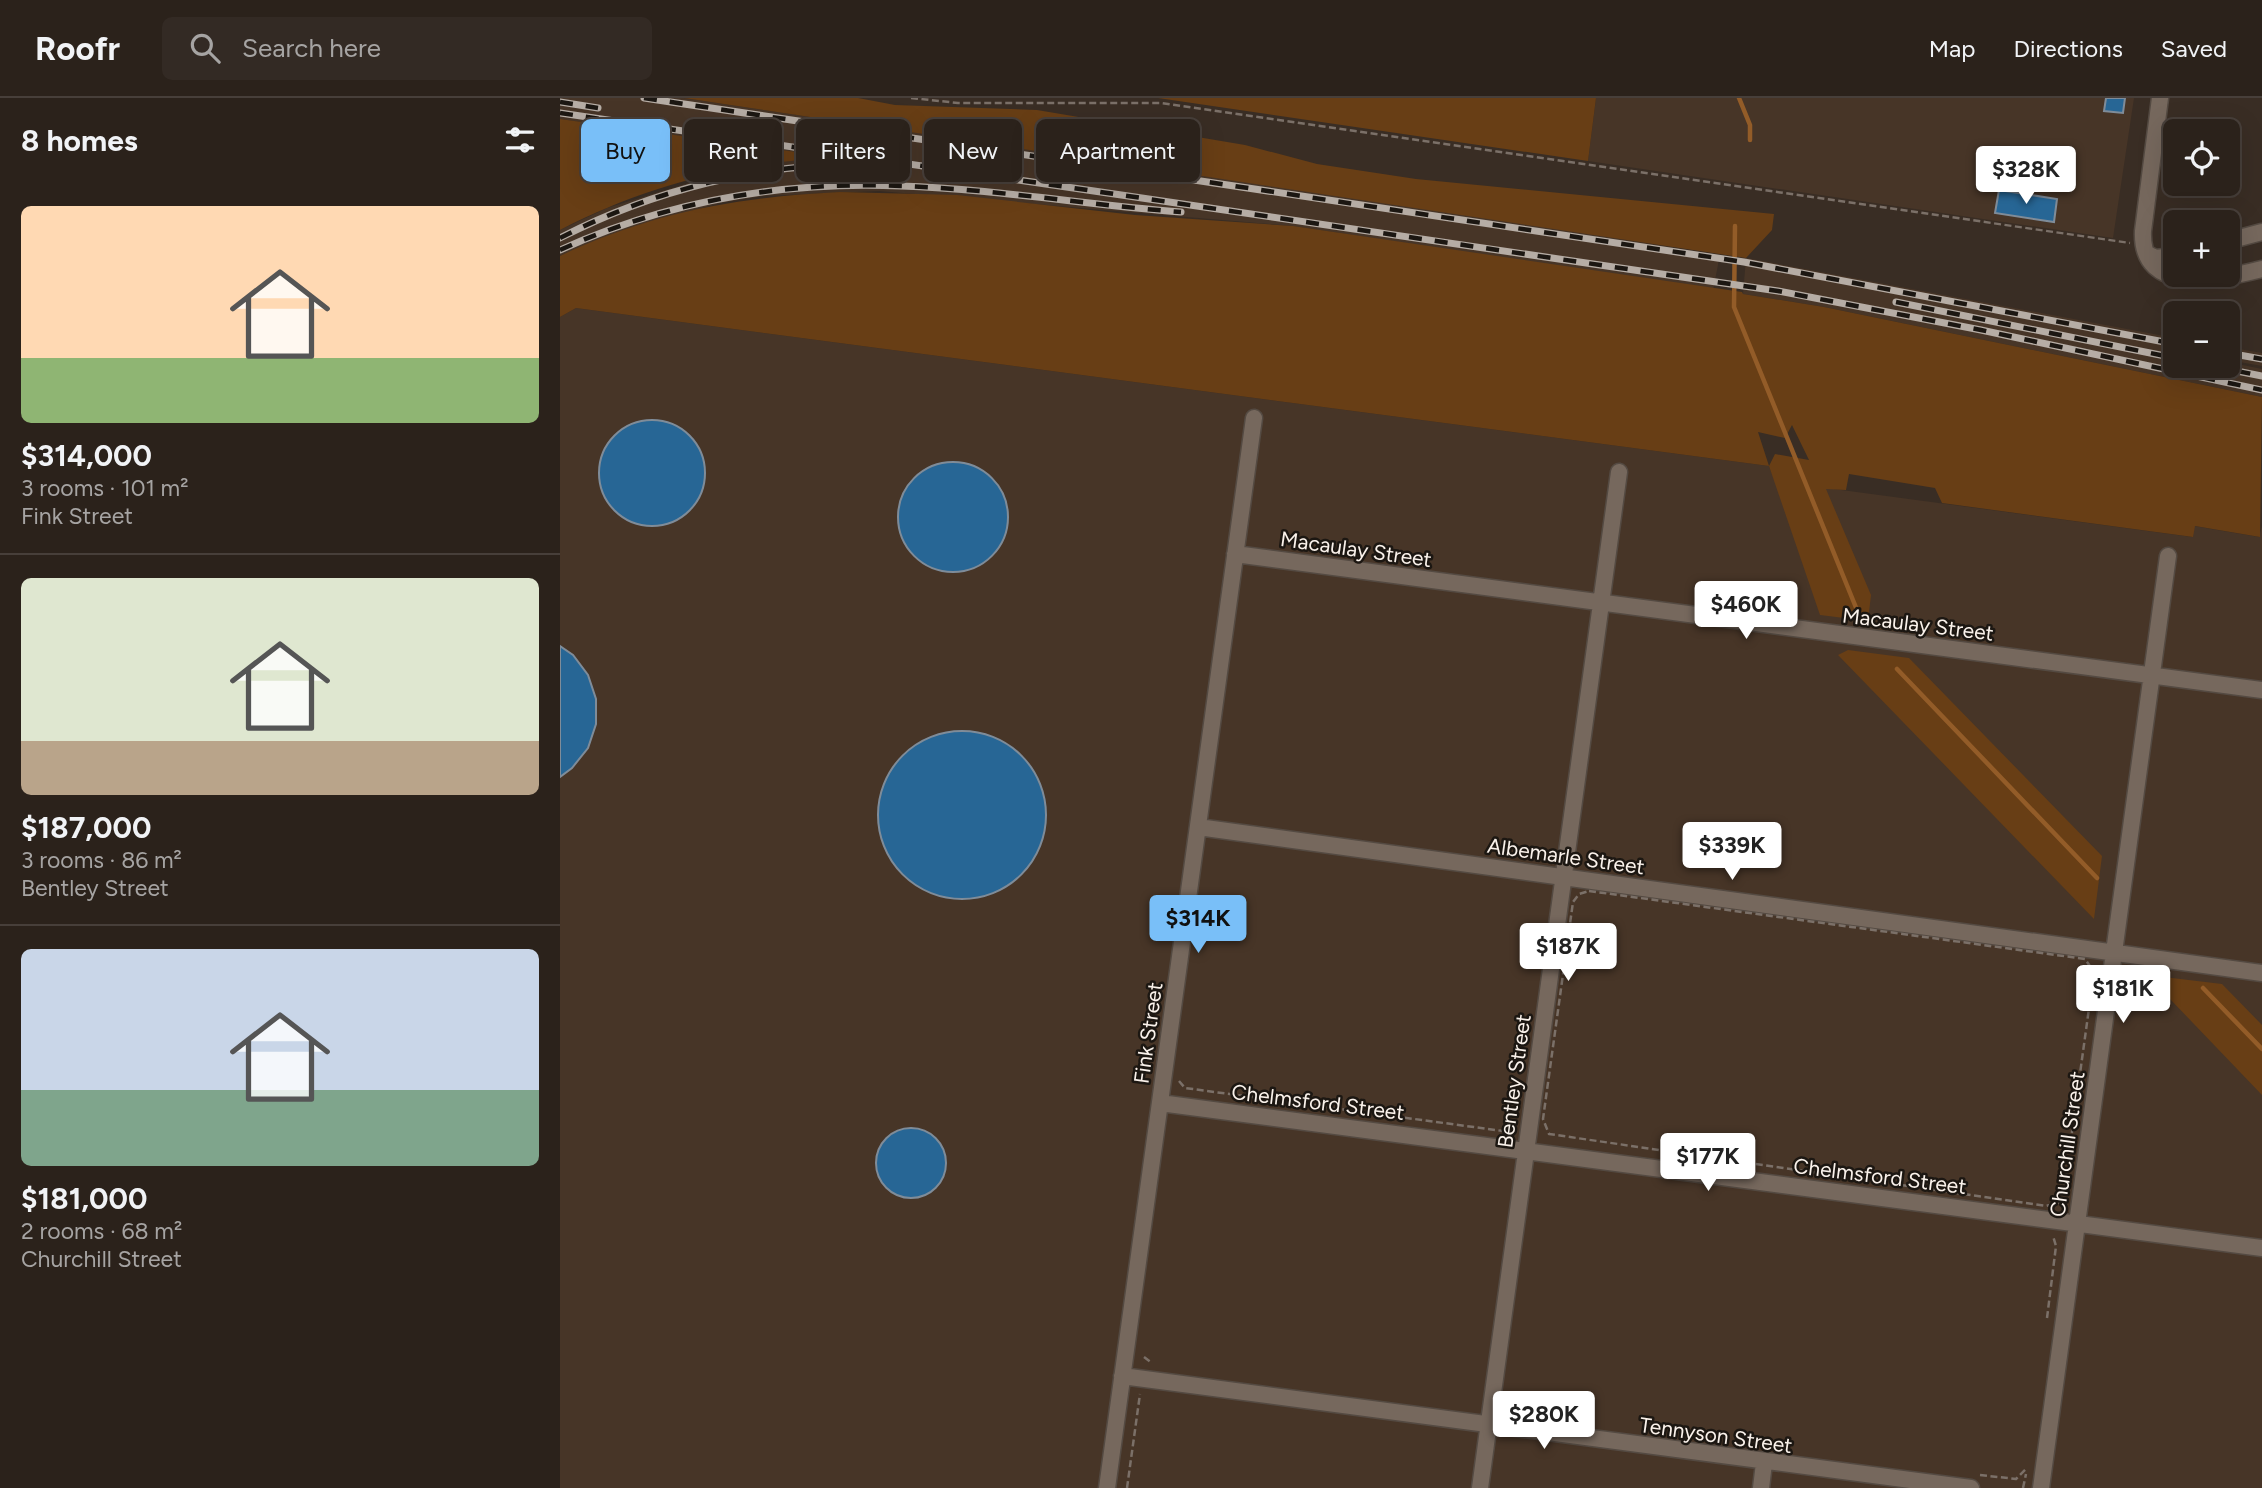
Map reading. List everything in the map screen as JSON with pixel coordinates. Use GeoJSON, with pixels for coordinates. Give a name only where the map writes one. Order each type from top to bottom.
{"type":"FeatureCollection","features":[{"type":"Feature","properties":{"kind":"street"},"geometry":{"type":"LineString","coordinates":[[2160,98],[2144,249],[2164,272],[2195,281],[2221,280],[2262,269]]}},
{"type":"Feature","properties":{"kind":"street"},"geometry":{"type":"LineString","coordinates":[[2240,238],[2262,232]]}},
{"type":"Feature","properties":{"kind":"street"},"geometry":{"type":"LineString","coordinates":[[2144,249],[2158,259],[2163,258]]}},
{"type":"Feature","properties":{"kind":"street","name":"Fink Street"},"geometry":{"type":"LineString","coordinates":[[1107,1488],[1122,1376],[1166,1104],[1198,827],[1254,418]]}},
{"type":"Feature","properties":{"kind":"street","name":"Bentley Street"},"geometry":{"type":"LineString","coordinates":[[1480,1488],[1619,472]]}},
{"type":"Feature","properties":{"kind":"street","name":"Macaulay Street"},"geometry":{"type":"LineString","coordinates":[[1235,554],[2262,691]]}},
{"type":"Feature","properties":{"kind":"street","name":"Churchill Street"},"geometry":{"type":"LineString","coordinates":[[2041,1488],[2168,556]]}},
{"type":"Feature","properties":{"kind":"street","name":"Albemarle Street"},"geometry":{"type":"LineString","coordinates":[[1198,827],[2262,973]]}},
{"type":"Feature","properties":{"kind":"street","name":"Chelmsford Street"},"geometry":{"type":"LineString","coordinates":[[1166,1104],[2262,1248]]}},
{"type":"Feature","properties":{"kind":"street","name":"Tennyson Street"},"geometry":{"type":"LineString","coordinates":[[1122,1376],[1764,1463],[1973,1481]]}},
{"type":"Feature","properties":{"kind":"street"},"geometry":{"type":"LineString","coordinates":[[1761,1488],[1764,1463]]}},
{"type":"Feature","properties":{"kind":"path"},"geometry":{"type":"LineString","coordinates":[[911,98],[958,103],[1161,103],[2144,249]]}},
{"type":"Feature","properties":{"kind":"path"},"geometry":{"type":"LineString","coordinates":[[1589,891],[2085,959],[2094,972],[2063,1197],[2058,1203],[2046,1206],[1549,1134],[1543,1119],[1573,902],[1579,894],[1589,891]]}},
{"type":"Feature","properties":{"kind":"path"},"geometry":{"type":"LineString","coordinates":[[1166,1104],[1178,1072]]}},
{"type":"Feature","properties":{"kind":"path"},"geometry":{"type":"LineString","coordinates":[[1177,1079],[1185,1088],[1503,1131],[1509,1130],[1517,1119]]}},
{"type":"Feature","properties":{"kind":"path"},"geometry":{"type":"LineString","coordinates":[[2046,1328],[2056,1246],[2054,1237],[2047,1232]]}},
{"type":"Feature","properties":{"kind":"path"},"geometry":{"type":"LineString","coordinates":[[1127,1488],[1142,1378],[1143,1357],[1140,1350]]}},
{"type":"Feature","properties":{"kind":"path"},"geometry":{"type":"LineString","coordinates":[[1143,1357],[1152,1363]]}},
{"type":"Feature","properties":{"kind":"path"},"geometry":{"type":"LineString","coordinates":[[1973,1481],[2012,1479],[2021,1476],[2027,1466],[2023,1488]]}},
{"type":"Feature","properties":{"kind":"shaded area"},"geometry":{"type":"Polygon","coordinates":[[[560,98],[684,98],[825,119],[796,119],[796,153],[782,151],[782,119],[684,119],[684,137],[670,135],[670,119],[581,119],[581,122],[560,119],[560,98]]]}},
{"type":"Feature","properties":{"kind":"shaded area"},"geometry":{"type":"Polygon","coordinates":[[[684,98],[858,98],[895,105],[1037,110],[1090,119],[1036,119],[1036,151],[1022,149],[1022,119],[924,119],[924,134],[910,132],[910,119],[823,119],[684,98]]]}},
{"type":"Feature","properties":{"kind":"shaded area"},"geometry":{"type":"Polygon","coordinates":[[[1158,98],[1596,98],[1588,161],[1158,98]]]}},
{"type":"Feature","properties":{"kind":"shaded area"},"geometry":{"type":"Polygon","coordinates":[[[1596,98],[2134,98],[2113,238],[1588,161],[1596,98]]]}},
{"type":"Feature","properties":{"kind":"shaded area"},"geometry":{"type":"Polygon","coordinates":[[[560,119],[581,122],[581,182],[670,182],[670,134],[684,136],[684,181],[626,200],[560,230],[560,119]]]}},
{"type":"Feature","properties":{"kind":"shaded area"},"geometry":{"type":"Polygon","coordinates":[[[910,132],[924,134],[924,182],[1022,182],[1022,148],[1036,151],[1036,182],[1200,182],[1200,175],[1719,255],[1718,265],[1713,290],[1293,226],[879,191],[763,196],[720,203],[632,228],[560,256],[560,230],[607,208],[692,182],[782,182],[782,161],[796,160],[796,182],[910,182],[910,132]]]}},
{"type":"Feature","properties":{"kind":"shaded area"},"geometry":{"type":"Polygon","coordinates":[[[1200,137],[1245,145],[1317,164],[1416,179],[1774,214],[1772,230],[1746,258],[1200,176],[1200,137]]]}},
{"type":"Feature","properties":{"kind":"shaded area"},"geometry":{"type":"Polygon","coordinates":[[[782,150],[796,152],[796,161],[782,162],[782,150]]]}},
{"type":"Feature","properties":{"kind":"shaded area"},"geometry":{"type":"Polygon","coordinates":[[[840,192],[957,195],[1135,215],[1293,226],[1742,292],[2262,397],[2260,537],[2195,526],[2193,537],[1942,503],[1935,488],[1849,474],[1846,490],[1826,489],[1871,595],[1868,621],[1820,615],[1769,466],[576,308],[560,317],[560,256],[628,228],[662,218],[697,209],[767,198],[840,192]],[[1792,425],[1785,438],[1758,432],[1769,466],[1775,454],[1809,460],[1792,425]]]}},
{"type":"Feature","properties":{"kind":"shaded area"},"geometry":{"type":"Polygon","coordinates":[[[1746,258],[2163,336],[2163,377],[1824,307],[1743,294],[1746,258]]]}},
{"type":"Feature","properties":{"kind":"shaded area"},"geometry":{"type":"Polygon","coordinates":[[[576,308],[1769,466],[1775,481],[2192,537],[2194,526],[2259,537],[2262,526],[2262,1488],[560,1488],[560,317],[576,308]]]}},
{"type":"Feature","properties":{"kind":"shaded area"},"geometry":{"type":"Polygon","coordinates":[[[2240,349],[2262,353],[2262,366],[2240,362],[2240,349]]]}},
{"type":"Feature","properties":{"kind":"shaded area"},"geometry":{"type":"Polygon","coordinates":[[[2240,364],[2262,369],[2262,397],[2170,378],[2240,378],[2240,364]]]}},
{"type":"Feature","properties":{"kind":"shaded area"},"geometry":{"type":"Polygon","coordinates":[[[1848,650],[1909,658],[2102,856],[2094,919],[1838,655],[1848,650]]]}},
{"type":"Feature","properties":{"kind":"shaded area"},"geometry":{"type":"Polygon","coordinates":[[[2147,975],[2222,984],[2262,1025],[2262,1095],[2147,975]]]}},
{"type":"Feature","properties":{"kind":"building"},"geometry":{"type":"Polygon","coordinates":[[[2106,98],[2125,98],[2123,113],[2104,111],[2106,98]]]}},
{"type":"Feature","properties":{"kind":"building"},"geometry":{"type":"Polygon","coordinates":[[[1999,190],[2057,199],[2054,222],[1995,213],[1999,190]]]}},
{"type":"Feature","properties":{"kind":"building"},"geometry":{"type":"Polygon","coordinates":[[[652,420],[672,424],[690,435],[701,453],[705,473],[701,493],[690,511],[672,522],[652,526],[632,522],[614,511],[603,493],[599,473],[603,453],[614,435],[632,424],[652,420]]]}},
{"type":"Feature","properties":{"kind":"building"},"geometry":{"type":"Polygon","coordinates":[[[953,462],[974,467],[992,478],[1003,496],[1008,517],[1003,538],[992,556],[974,567],[953,572],[932,567],[914,556],[903,538],[898,517],[903,496],[914,478],[932,467],[953,462]]]}},
{"type":"Feature","properties":{"kind":"building"},"geometry":{"type":"Polygon","coordinates":[[[560,646],[573,655],[588,675],[596,699],[596,724],[588,748],[572,768],[560,777],[560,646]]]}},
{"type":"Feature","properties":{"kind":"building"},"geometry":{"type":"Polygon","coordinates":[[[962,731],[994,737],[1021,756],[1040,783],[1046,815],[1040,847],[1021,874],[994,893],[962,899],[930,893],[903,874],[884,847],[878,815],[884,783],[903,756],[930,737],[962,731]]]}},
{"type":"Feature","properties":{"kind":"building"},"geometry":{"type":"Polygon","coordinates":[[[911,1128],[936,1138],[946,1163],[936,1188],[911,1198],[886,1188],[876,1163],[886,1138],[911,1128]]]}},
{"type":"Feature","properties":{"kind":"waterway"},"geometry":{"type":"LineString","coordinates":[[1739,98],[1750,125],[1750,140]]}},
{"type":"Feature","properties":{"kind":"waterway"},"geometry":{"type":"LineString","coordinates":[[1735,226],[1734,307],[1857,610]]}},
{"type":"Feature","properties":{"kind":"waterway"},"geometry":{"type":"LineString","coordinates":[[1897,669],[2097,878]]}},
{"type":"Feature","properties":{"kind":"waterway"},"geometry":{"type":"LineString","coordinates":[[2203,988],[2262,1049]]}},
{"type":"Feature","properties":{"kind":"railway"},"geometry":{"type":"LineString","coordinates":[[644,98],[1744,262],[2163,342]]}},
{"type":"Feature","properties":{"kind":"railway"},"geometry":{"type":"LineString","coordinates":[[560,102],[598,108]]}},
{"type":"Feature","properties":{"kind":"railway"},"geometry":{"type":"LineString","coordinates":[[560,113],[1778,291],[1981,330],[2262,390]]}},
{"type":"Feature","properties":{"kind":"railway"},"geometry":{"type":"LineString","coordinates":[[560,238],[595,221],[669,193],[746,175],[796,168]]}},
{"type":"Feature","properties":{"kind":"railway"},"geometry":{"type":"LineString","coordinates":[[560,250],[601,233],[684,207],[770,191],[813,187],[857,185],[936,188],[1181,212]]}},
{"type":"Feature","properties":{"kind":"railway"},"geometry":{"type":"LineString","coordinates":[[1896,302],[2163,356]]}},
{"type":"Feature","properties":{"kind":"railway"},"geometry":{"type":"LineString","coordinates":[[2240,355],[2262,359]]}},
{"type":"Feature","properties":{"kind":"railway"},"geometry":{"type":"LineString","coordinates":[[2240,372],[2262,376]]}}]}
